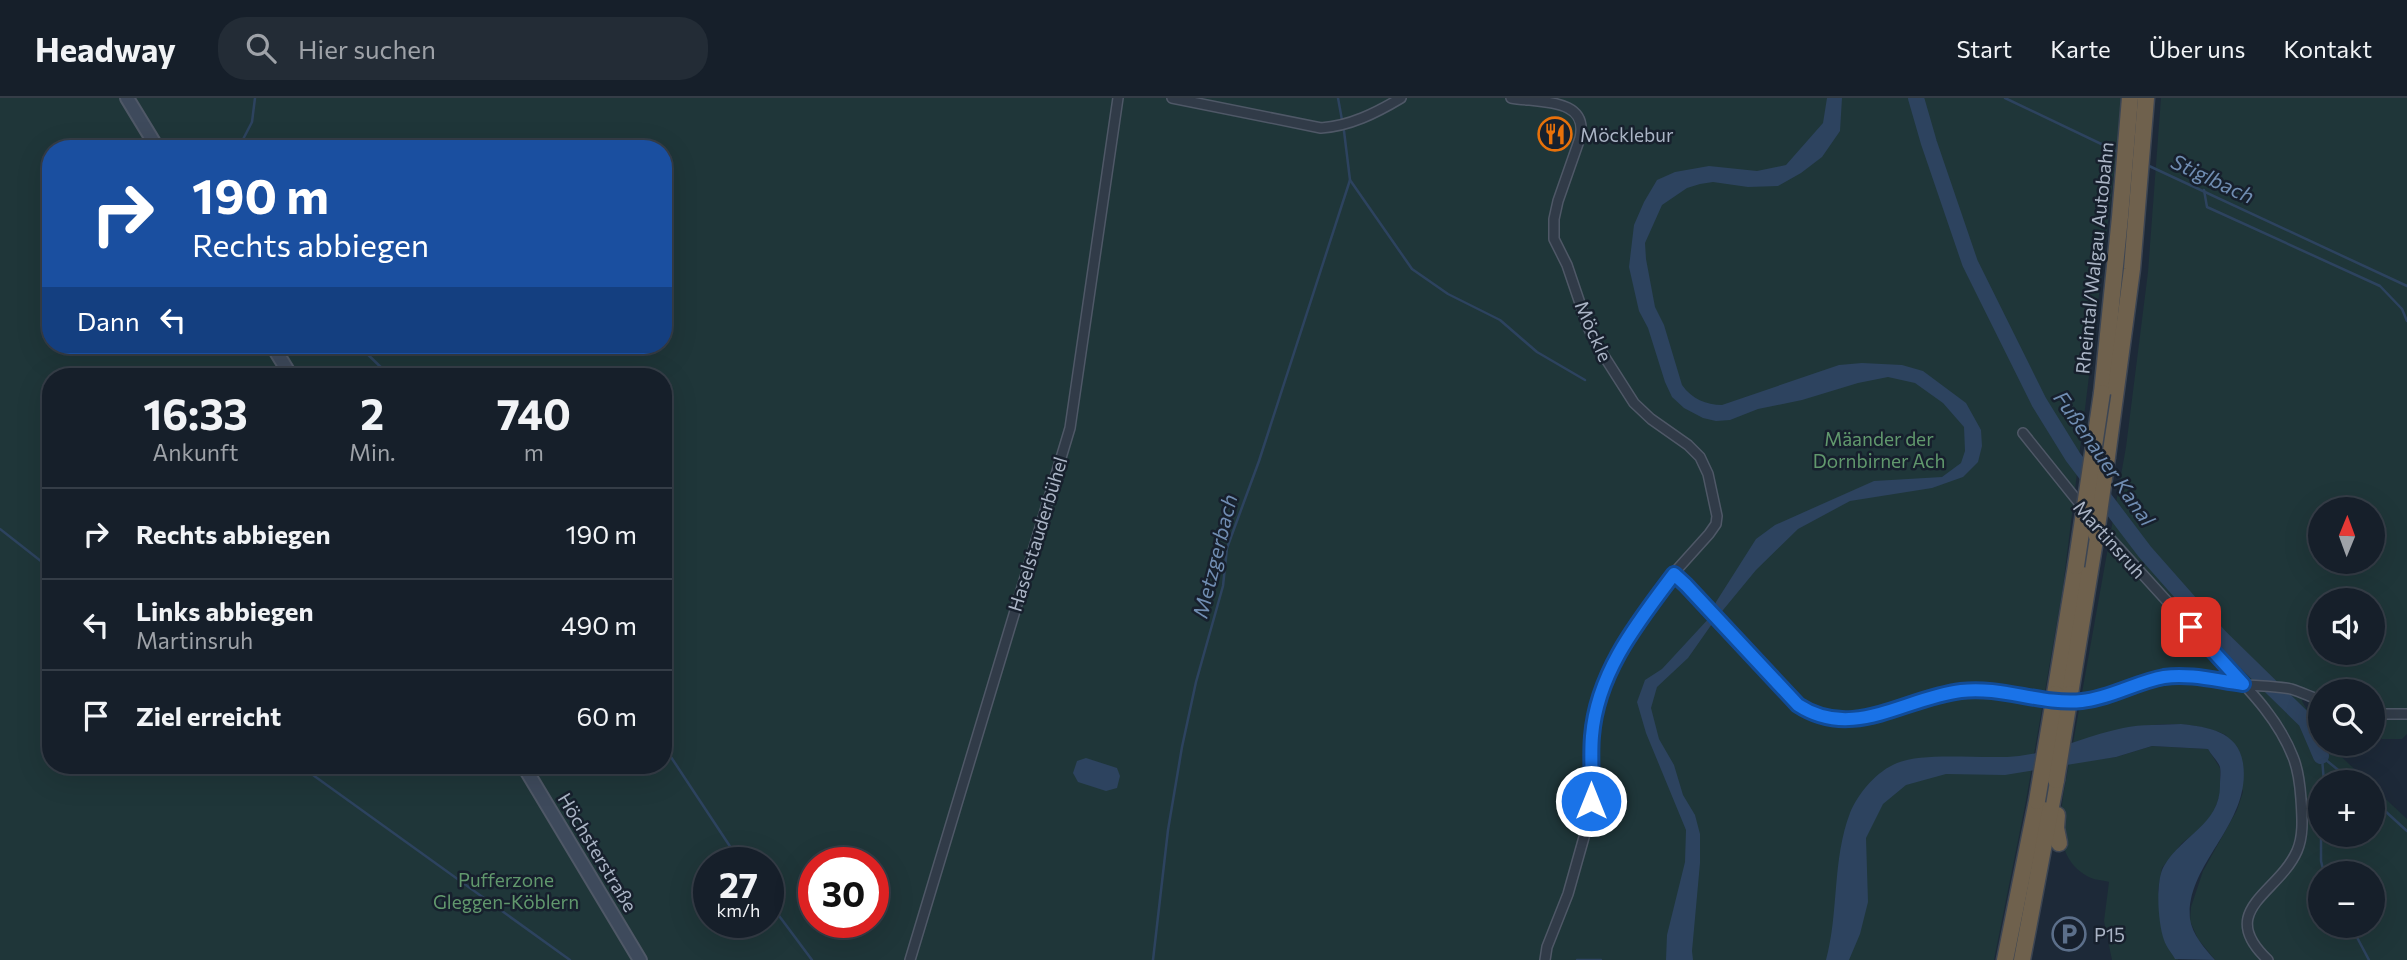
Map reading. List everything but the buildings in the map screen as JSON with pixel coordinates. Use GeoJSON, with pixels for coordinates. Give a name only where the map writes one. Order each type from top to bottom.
{"type":"FeatureCollection","features":[{"type":"Feature","properties":{"kind":"highway","name":"Rheintal/Walgau Autobahn"},"geometry":{"type":"LineString","coordinates":[[2022,960],[2084,566],[2102,393],[2141,174],[2130,98]]}},
{"type":"Feature","properties":{"kind":"highway","name":"Rheintal/Walgau Autobahn"},"geometry":{"type":"LineString","coordinates":[[2124,268],[2124,170],[2135,145],[2146,98]]}},
{"type":"Feature","properties":{"kind":"highway"},"geometry":{"type":"LineString","coordinates":[[2135,145],[2152,126],[2156,98]]}},
{"type":"Feature","properties":{"kind":"highway","name":"Rheintal/Walgau Autobahn"},"geometry":{"type":"LineString","coordinates":[[2005,960],[2049,801],[2061,787],[2056,780],[2063,694]]}},
{"type":"Feature","properties":{"kind":"highway"},"geometry":{"type":"LineString","coordinates":[[2049,801],[2059,843]]}},
{"type":"Feature","properties":{"kind":"main road"},"geometry":{"type":"LineString","coordinates":[[127,98],[153,140]]}},
{"type":"Feature","properties":{"kind":"main road","name":"Höchsterstraße"},"geometry":{"type":"LineString","coordinates":[[528,774],[640,960]]}},
{"type":"Feature","properties":{"kind":"street","name":"Haselstauderbühel"},"geometry":{"type":"LineString","coordinates":[[910,960],[1070,428],[1118,98]]}},
{"type":"Feature","properties":{"kind":"street"},"geometry":{"type":"LineString","coordinates":[[1172,98],[1321,128],[1362,118],[1401,98]]}},
{"type":"Feature","properties":{"kind":"street","name":"Möckle"},"geometry":{"type":"LineString","coordinates":[[1511,98],[1571,106],[1580,114],[1583,125],[1558,201],[1554,239],[1573,279],[1588,327],[1614,373],[1634,403],[1695,451],[1708,474],[1716,506],[1716,524],[1674,574]]}},
{"type":"Feature","properties":{"kind":"street","name":"Martinsruh"},"geometry":{"type":"LineString","coordinates":[[2023,433],[2068,492],[2259,700],[2294,757],[2301,796],[2301,835],[2297,853],[2248,915],[2250,940],[2268,960]]}},
{"type":"Feature","properties":{"kind":"street"},"geometry":{"type":"LineString","coordinates":[[1545,960],[1547,947],[1568,894],[1587,823],[1592,785],[1592,737],[1603,684],[1628,636],[1674,574],[1798,705],[1820,717],[1836,719],[1875,716],[1935,695],[1962,691],[2002,691],[2040,701],[2082,701],[2151,680],[2174,676],[2286,688],[2308,696]]}},
{"type":"Feature","properties":{"kind":"street"},"geometry":{"type":"LineString","coordinates":[[2385,714],[2407,714]]}},
{"type":"Feature","properties":{"kind":"green space","name":"Pufferzone Gleggen-Köblern"},"geometry":{"type":"Polygon","coordinates":[[[0,98],[119,98],[145,140],[42,140],[42,354],[273,354],[281,368],[42,368],[42,774],[522,774],[633,960],[0,960],[0,98]]]}},
{"type":"Feature","properties":{"kind":"green space","name":"Mäander der Dornbirner Ach"},"geometry":{"type":"Polygon","coordinates":[[[132,98],[2121,98],[2120,125],[2063,587],[2026,801],[1994,960],[643,960],[532,774],[672,774],[672,368],[291,368],[283,354],[672,354],[672,140],[156,140],[132,98]]]}},
{"type":"Feature","properties":{"kind":"green space"},"geometry":{"type":"Polygon","coordinates":[[[2161,98],[2407,98],[2407,734],[2402,739],[2385,739],[2385,679],[2308,679],[2308,699],[2303,697],[2302,701],[2308,712],[2308,756],[2341,756],[2355,770],[2308,770],[2308,847],[2385,847],[2385,798],[2407,819],[2407,960],[2215,960],[2198,939],[2190,921],[2191,907],[2203,871],[2237,810],[2243,792],[2226,735],[2207,728],[2169,724],[2130,728],[2073,743],[2126,447],[2148,272],[2161,98]]]}},
{"type":"Feature","properties":{"kind":"green space"},"geometry":{"type":"Polygon","coordinates":[[[2152,746],[2208,749],[2220,768],[2220,794],[2214,812],[2200,829],[2182,843],[2162,868],[2158,890],[2178,960],[2112,960],[2104,921],[2109,882],[2089,877],[2074,866],[2066,854],[2062,840],[2062,809],[2069,763],[2116,757],[2152,746]]]}},
{"type":"Feature","properties":{"kind":"water"},"geometry":{"type":"Polygon","coordinates":[[[1827,98],[1842,98],[1840,131],[1822,157],[1801,173],[1778,186],[1748,187],[1713,182],[1700,184],[1687,188],[1662,205],[1645,243],[1646,259],[1655,307],[1664,325],[1682,385],[1700,400],[1722,405],[1839,365],[1902,365],[1923,371],[1966,403],[1981,430],[1982,446],[1978,462],[1963,477],[1932,488],[1850,501],[1798,529],[1756,570],[1688,658],[1657,687],[1651,708],[1659,739],[1674,765],[1683,795],[1695,815],[1700,834],[1693,960],[1666,960],[1667,935],[1685,862],[1686,830],[1646,733],[1637,702],[1645,680],[1662,669],[1711,616],[1716,602],[1756,539],[1775,525],[1874,481],[1942,477],[1961,463],[1965,451],[1964,427],[1943,403],[1915,383],[1888,377],[1758,409],[1730,420],[1716,421],[1703,418],[1684,408],[1672,397],[1665,382],[1648,328],[1639,311],[1629,267],[1634,225],[1644,202],[1657,180],[1675,172],[1709,166],[1757,171],[1786,165],[1823,123],[1827,98]]]}},
{"type":"Feature","properties":{"kind":"water"},"geometry":{"type":"Polygon","coordinates":[[[2181,724],[2211,729],[2228,737],[2240,752],[2243,763],[2243,785],[2238,805],[2197,880],[2191,899],[2190,919],[2193,930],[2215,960],[2175,959],[2162,933],[2158,892],[2164,866],[2214,809],[2219,798],[2220,767],[2208,749],[2152,746],[2116,757],[2005,775],[1946,774],[1906,785],[1883,804],[1866,838],[1868,902],[1860,934],[1849,960],[1826,960],[1844,831],[1858,798],[1882,771],[1909,759],[2019,756],[2046,751],[2123,728],[2181,724]]]}},
{"type":"Feature","properties":{"kind":"water"},"geometry":{"type":"Polygon","coordinates":[[[1086,758],[1117,768],[1120,776],[1117,788],[1106,791],[1078,782],[1073,773],[1077,761],[1086,758]]]}},
{"type":"Feature","properties":{"kind":"waterway"},"geometry":{"type":"LineString","coordinates":[[243,140],[252,122],[255,98]]}},
{"type":"Feature","properties":{"kind":"waterway","name":"Metzgerbach"},"geometry":{"type":"LineString","coordinates":[[1338,98],[1342,120]]}},
{"type":"Feature","properties":{"kind":"waterway","name":"Fußenauer Kanal"},"geometry":{"type":"LineString","coordinates":[[1916,98],[1970,263],[2039,402],[2073,457],[2145,552],[2220,637],[2308,726]]}},
{"type":"Feature","properties":{"kind":"waterway","name":"Stiglbach"},"geometry":{"type":"LineString","coordinates":[[2005,98],[2118,152]]}},
{"type":"Feature","properties":{"kind":"waterway","name":"Metzgerbach"},"geometry":{"type":"LineString","coordinates":[[1153,960],[1168,830],[1196,682],[1223,586],[1227,548],[1259,461],[1350,180],[1344,131]]}},
{"type":"Feature","properties":{"kind":"waterway","name":"Stiglbach"},"geometry":{"type":"LineString","coordinates":[[2147,165],[2407,286]]}},
{"type":"Feature","properties":{"kind":"waterway"},"geometry":{"type":"LineString","coordinates":[[1350,180],[1412,269],[1448,294],[1500,320],[1537,352],[1585,380]]}},
{"type":"Feature","properties":{"kind":"waterway"},"geometry":{"type":"LineString","coordinates":[[2204,190],[2207,207],[2380,286],[2402,309],[2407,321]]}},
{"type":"Feature","properties":{"kind":"waterway"},"geometry":{"type":"LineString","coordinates":[[367,354],[382,368]]}},
{"type":"Feature","properties":{"kind":"waterway"},"geometry":{"type":"LineString","coordinates":[[0,529],[42,562]]}},
{"type":"Feature","properties":{"kind":"waterway"},"geometry":{"type":"LineString","coordinates":[[2321,756],[2338,770]]}},
{"type":"Feature","properties":{"kind":"waterway"},"geometry":{"type":"LineString","coordinates":[[2322,758],[2323,770]]}},
{"type":"Feature","properties":{"kind":"waterway"},"geometry":{"type":"LineString","coordinates":[[672,759],[730,847]]}},
{"type":"Feature","properties":{"kind":"waterway"},"geometry":{"type":"LineString","coordinates":[[312,774],[570,960]]}},
{"type":"Feature","properties":{"kind":"waterway"},"geometry":{"type":"LineString","coordinates":[[2385,811],[2407,831]]}},
{"type":"Feature","properties":{"kind":"waterway"},"geometry":{"type":"LineString","coordinates":[[2321,847],[2321,861]]}},
{"type":"Feature","properties":{"kind":"waterway"},"geometry":{"type":"LineString","coordinates":[[784,922],[812,960]]}},
{"type":"Feature","properties":{"kind":"waterway"},"geometry":{"type":"LineString","coordinates":[[2357,938],[2369,960]]}},
{"type":"Feature","properties":{"kind":"waterway"},"geometry":{"type":"LineString","coordinates":[[1577,960],[1601,960]]}},
{"type":"Feature","properties":{"kind":"place","name":"Möcklebur"},"geometry":{"type":"Point","coordinates":[1555,134]}},
{"type":"Feature","properties":{"kind":"place","name":"P15"},"geometry":{"type":"Point","coordinates":[2069,934]}},
{"type":"Feature","properties":{"kind":"route"},"geometry":{"type":"LineString","coordinates":[[1591,801],[1592,737],[1603,684],[1628,636],[1674,574],[1798,705],[1820,717],[1836,719],[1875,716],[1935,695],[1962,691],[2002,691],[2040,701],[2082,701],[2164,677],[2201,678],[2243,684],[2191,627]]}}]}
